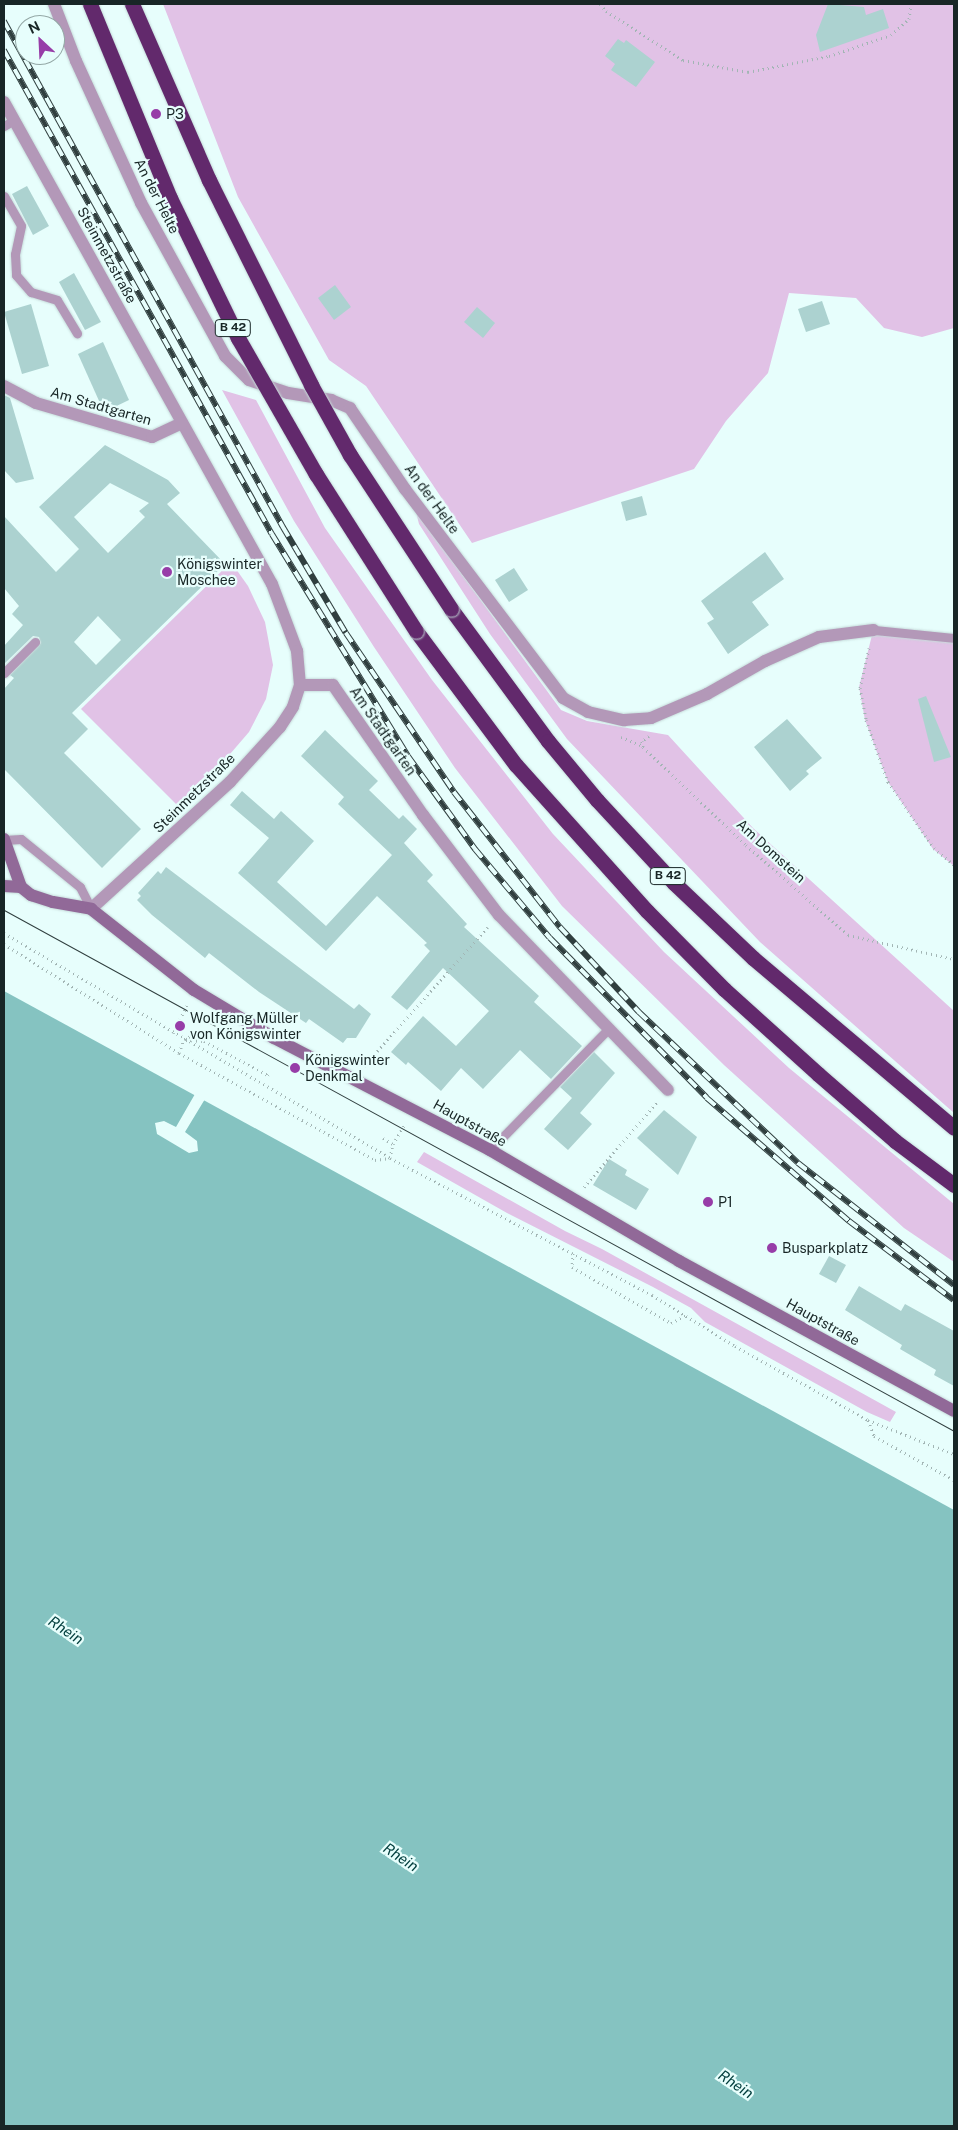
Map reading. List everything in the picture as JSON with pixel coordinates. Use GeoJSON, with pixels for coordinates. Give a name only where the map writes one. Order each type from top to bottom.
{"type":"FeatureCollection","features":[{"type":"Feature","properties":{"kind":"highway","name":"B 42"},"geometry":{"type":"LineString","coordinates":[[90,4],[170,198],[238,338],[311,466],[416,631],[516,765],[647,911],[724,989],[818,1074],[896,1141],[954,1186]]}},
{"type":"Feature","properties":{"kind":"highway","name":"B 42"},"geometry":{"type":"LineString","coordinates":[[132,4],[209,180],[311,385],[355,463],[451,609],[548,741],[597,800],[674,883],[761,964],[954,1128]]}},
{"type":"Feature","properties":{"kind":"street","name":"An der Helte"},"geometry":{"type":"LineString","coordinates":[[54,4],[76,61],[141,203],[225,356],[248,380],[288,393],[330,400],[350,408],[405,489],[563,698],[588,712],[615,718],[651,718],[706,694],[765,661],[819,636],[874,630]]}},
{"type":"Feature","properties":{"kind":"street","name":"Steinmetzstraße"},"geometry":{"type":"LineString","coordinates":[[4,102],[9,123],[182,423]]}},
{"type":"Feature","properties":{"kind":"street","name":"Am Stadtgarten"},"geometry":{"type":"LineString","coordinates":[[4,386],[36,403],[152,437],[182,423]]}},
{"type":"Feature","properties":{"kind":"street"},"geometry":{"type":"LineString","coordinates":[[182,423],[272,584],[297,651],[300,685]]}},
{"type":"Feature","properties":{"kind":"street","name":"Steinmetzstraße"},"geometry":{"type":"LineString","coordinates":[[91,909],[230,782],[280,727],[292,707],[300,685]]}},
{"type":"Feature","properties":{"kind":"street","name":"Am Stadtgarten"},"geometry":{"type":"LineString","coordinates":[[300,685],[333,685],[423,815],[499,915],[607,1030],[668,1090]]}},
{"type":"Feature","properties":{"kind":"street"},"geometry":{"type":"LineString","coordinates":[[4,839],[21,887],[4,886]]}},
{"type":"Feature","properties":{"kind":"street","name":"Hauptstraße"},"geometry":{"type":"LineString","coordinates":[[21,887],[53,902],[91,909],[194,990],[274,1038],[490,1150],[678,1261],[954,1411]]}},
{"type":"Feature","properties":{"kind":"lane"},"geometry":{"type":"LineString","coordinates":[[4,196],[21,226],[15,254],[16,275],[31,292],[57,300],[77,332]]}},
{"type":"Feature","properties":{"kind":"lane","name":"An der Helte"},"geometry":{"type":"LineString","coordinates":[[874,630],[954,638]]}},
{"type":"Feature","properties":{"kind":"lane"},"geometry":{"type":"LineString","coordinates":[[4,673],[35,642]]}},
{"type":"Feature","properties":{"kind":"lane"},"geometry":{"type":"LineString","coordinates":[[4,839],[21,839],[80,887],[91,909]]}},
{"type":"Feature","properties":{"kind":"lane"},"geometry":{"type":"LineString","coordinates":[[490,1150],[607,1030]]}},
{"type":"Feature","properties":{"kind":"path"},"geometry":{"type":"LineString","coordinates":[[600,4],[606,11],[683,60],[748,72],[829,56],[891,35],[909,19],[910,4]]}},
{"type":"Feature","properties":{"kind":"path"},"geometry":{"type":"LineString","coordinates":[[870,643],[860,688],[866,720],[888,782],[934,848],[954,865]]}},
{"type":"Feature","properties":{"kind":"path","name":"Am Domstein"},"geometry":{"type":"LineString","coordinates":[[650,735],[642,741],[643,747],[746,845],[848,935],[954,959]]}},
{"type":"Feature","properties":{"kind":"path"},"geometry":{"type":"LineString","coordinates":[[4,933],[390,1158],[688,1315],[735,1346],[868,1420],[954,1454]]}},
{"type":"Feature","properties":{"kind":"path"},"geometry":{"type":"LineString","coordinates":[[354,1078],[479,936]]}},
{"type":"Feature","properties":{"kind":"path"},"geometry":{"type":"LineString","coordinates":[[4,944],[179,1053],[375,1160],[390,1158]]}},
{"type":"Feature","properties":{"kind":"path"},"geometry":{"type":"LineString","coordinates":[[179,1053],[184,1039],[200,1032]]}},
{"type":"Feature","properties":{"kind":"path"},"geometry":{"type":"LineString","coordinates":[[184,1039],[204,1041],[268,1075],[270,1073]]}},
{"type":"Feature","properties":{"kind":"path"},"geometry":{"type":"LineString","coordinates":[[574,1200],[615,1148],[668,1090]]}},
{"type":"Feature","properties":{"kind":"path"},"geometry":{"type":"LineString","coordinates":[[383,1138],[393,1144],[390,1158]]}},
{"type":"Feature","properties":{"kind":"path"},"geometry":{"type":"LineString","coordinates":[[573,1253],[572,1267],[671,1322],[688,1315]]}},
{"type":"Feature","properties":{"kind":"path"},"geometry":{"type":"LineString","coordinates":[[868,1420],[874,1436],[954,1480]]}},
{"type":"Feature","properties":{"kind":"shaded area"},"geometry":{"type":"Polygon","coordinates":[[[163,4],[954,4],[954,328],[922,337],[884,328],[856,298],[789,293],[768,373],[726,421],[694,469],[472,543],[366,386],[329,360],[238,197],[163,4]]]}},
{"type":"Feature","properties":{"kind":"shaded area"},"geometry":{"type":"Polygon","coordinates":[[[222,390],[256,400],[325,528],[432,680],[553,834],[664,952],[789,1068],[954,1204],[954,1262],[904,1228],[724,1065],[562,906],[455,768],[374,647],[294,521],[222,390]]]}},
{"type":"Feature","properties":{"kind":"shaded area"},"geometry":{"type":"Polygon","coordinates":[[[416,512],[561,710],[587,721],[668,735],[753,828],[954,1011],[954,1113],[760,942],[567,739],[490,634],[419,524],[416,512]]]}},
{"type":"Feature","properties":{"kind":"shaded area"},"geometry":{"type":"Polygon","coordinates":[[[231,562],[248,586],[265,622],[273,665],[266,699],[249,732],[218,768],[178,806],[81,709],[231,562]]]}},
{"type":"Feature","properties":{"kind":"shaded area"},"geometry":{"type":"Polygon","coordinates":[[[873,631],[954,638],[954,866],[933,849],[888,782],[865,720],[859,687],[873,631]]]}},
{"type":"Feature","properties":{"kind":"shaded area"},"geometry":{"type":"Polygon","coordinates":[[[424,1152],[896,1412],[890,1422],[867,1412],[705,1322],[691,1308],[507,1213],[417,1162],[424,1152]]]}},
{"type":"Feature","properties":{"kind":"water","name":"Rhein"},"geometry":{"type":"Polygon","coordinates":[[[4,991],[954,1510],[954,2126],[4,2126],[4,991]]]}},
{"type":"Feature","properties":{"kind":"pier"},"geometry":{"type":"Polygon","coordinates":[[[195,1094],[205,1099],[185,1132],[197,1141],[198,1151],[189,1153],[157,1134],[155,1123],[164,1121],[176,1127],[195,1094]]]}},
{"type":"Feature","properties":{"kind":"building"},"geometry":{"type":"Polygon","coordinates":[[[828,4],[864,7],[866,15],[883,9],[889,28],[820,52],[816,35],[828,4]]]}},
{"type":"Feature","properties":{"kind":"building"},"geometry":{"type":"Polygon","coordinates":[[[618,39],[624,43],[626,40],[655,62],[636,87],[611,70],[615,64],[605,56],[618,39]]]}},
{"type":"Feature","properties":{"kind":"building"},"geometry":{"type":"Polygon","coordinates":[[[27,186],[49,226],[33,235],[12,194],[27,186]]]}},
{"type":"Feature","properties":{"kind":"building"},"geometry":{"type":"Polygon","coordinates":[[[74,273],[101,322],[85,330],[59,282],[74,273]]]}},
{"type":"Feature","properties":{"kind":"building"},"geometry":{"type":"Polygon","coordinates":[[[335,285],[351,307],[334,320],[318,298],[335,285]]]}},
{"type":"Feature","properties":{"kind":"building"},"geometry":{"type":"Polygon","coordinates":[[[822,301],[830,324],[806,332],[798,309],[822,301]]]}},
{"type":"Feature","properties":{"kind":"building"},"geometry":{"type":"Polygon","coordinates":[[[31,304],[49,366],[22,374],[4,312],[31,304]]]}},
{"type":"Feature","properties":{"kind":"building"},"geometry":{"type":"Polygon","coordinates":[[[477,307],[495,323],[483,338],[464,322],[477,307]]]}},
{"type":"Feature","properties":{"kind":"building"},"geometry":{"type":"Polygon","coordinates":[[[103,342],[129,400],[104,412],[78,354],[103,342]]]}},
{"type":"Feature","properties":{"kind":"building"},"geometry":{"type":"Polygon","coordinates":[[[4,395],[10,398],[34,479],[16,483],[4,470],[4,395]]]}},
{"type":"Feature","properties":{"kind":"building"},"geometry":{"type":"Polygon","coordinates":[[[105,445],[168,480],[180,493],[167,504],[225,564],[72,713],[88,729],[64,753],[141,829],[102,868],[4,769],[4,689],[14,678],[10,675],[41,643],[39,637],[33,636],[4,664],[4,646],[23,625],[12,614],[19,606],[4,588],[4,516],[56,572],[79,549],[39,507],[105,445]],[[110,483],[74,517],[108,553],[145,517],[139,511],[149,503],[110,483]],[[98,616],[74,642],[96,665],[121,640],[98,616]]]}},
{"type":"Feature","properties":{"kind":"building"},"geometry":{"type":"Polygon","coordinates":[[[642,496],[647,515],[626,521],[621,502],[642,496]]]}},
{"type":"Feature","properties":{"kind":"building"},"geometry":{"type":"Polygon","coordinates":[[[765,552],[784,579],[752,602],[769,625],[728,654],[707,623],[714,619],[701,601],[765,552]]]}},
{"type":"Feature","properties":{"kind":"building"},"geometry":{"type":"Polygon","coordinates":[[[514,568],[528,590],[509,602],[495,580],[514,568]]]}},
{"type":"Feature","properties":{"kind":"building"},"geometry":{"type":"Polygon","coordinates":[[[926,696],[951,757],[934,762],[918,699],[926,696]]]}},
{"type":"Feature","properties":{"kind":"building"},"geometry":{"type":"Polygon","coordinates":[[[787,719],[822,758],[806,771],[809,774],[790,791],[754,747],[787,719]]]}},
{"type":"Feature","properties":{"kind":"building"},"geometry":{"type":"Polygon","coordinates":[[[325,730],[378,781],[369,790],[399,819],[403,815],[417,829],[404,843],[433,875],[427,881],[467,924],[464,927],[539,996],[534,1002],[582,1046],[551,1079],[520,1050],[483,1089],[461,1068],[441,1091],[408,1062],[406,1065],[391,1052],[423,1016],[456,1046],[489,1011],[443,968],[407,1010],[391,997],[430,951],[424,945],[427,943],[377,896],[326,951],[238,873],[269,838],[230,805],[242,791],[274,819],[281,811],[314,841],[277,882],[326,926],[392,855],[338,804],[344,797],[301,756],[325,730]]]}},
{"type":"Feature","properties":{"kind":"building"},"geometry":{"type":"Polygon","coordinates":[[[166,867],[354,1009],[359,1004],[371,1014],[356,1038],[347,1038],[343,1043],[309,1019],[306,1023],[259,992],[209,953],[205,958],[152,915],[137,900],[141,896],[138,893],[158,871],[161,874],[166,867]]]}},
{"type":"Feature","properties":{"kind":"building"},"geometry":{"type":"Polygon","coordinates":[[[594,1052],[615,1073],[580,1113],[592,1124],[568,1150],[544,1129],[572,1098],[560,1087],[594,1052]]]}},
{"type":"Feature","properties":{"kind":"building"},"geometry":{"type":"Polygon","coordinates":[[[664,1110],[697,1137],[678,1175],[637,1138],[664,1110]]]}},
{"type":"Feature","properties":{"kind":"building"},"geometry":{"type":"Polygon","coordinates":[[[609,1159],[627,1170],[625,1175],[649,1189],[636,1210],[593,1185],[609,1159]]]}},
{"type":"Feature","properties":{"kind":"building"},"geometry":{"type":"Polygon","coordinates":[[[829,1256],[846,1265],[836,1283],[819,1274],[829,1256]]]}},
{"type":"Feature","properties":{"kind":"building"},"geometry":{"type":"Polygon","coordinates":[[[859,1286],[901,1311],[905,1304],[954,1331],[954,1386],[934,1375],[936,1370],[900,1349],[902,1345],[845,1310],[859,1286]]]}},
{"type":"Feature","properties":{"kind":"tram line"},"geometry":{"type":"LineString","coordinates":[[4,910],[954,1431]]}},
{"type":"Feature","properties":{"kind":"railway"},"geometry":{"type":"LineString","coordinates":[[4,21],[283,527],[346,633],[454,792],[560,927],[639,1012],[798,1163],[954,1285]]}},
{"type":"Feature","properties":{"kind":"railway"},"geometry":{"type":"LineString","coordinates":[[4,50],[272,534],[408,756],[475,849],[550,938],[707,1098],[849,1221],[954,1300]]}},
{"type":"Feature","properties":{"kind":"place","name":"P3"},"geometry":{"type":"Point","coordinates":[156,114]}},
{"type":"Feature","properties":{"kind":"place","name":"Königswinter Moschee"},"geometry":{"type":"Point","coordinates":[167,572]}},
{"type":"Feature","properties":{"kind":"place","name":"Wolfgang Müller von Königswinter"},"geometry":{"type":"Point","coordinates":[180,1026]}},
{"type":"Feature","properties":{"kind":"place","name":"Königswinter Denkmal"},"geometry":{"type":"Point","coordinates":[295,1068]}},
{"type":"Feature","properties":{"kind":"place","name":"P1"},"geometry":{"type":"Point","coordinates":[708,1202]}},
{"type":"Feature","properties":{"kind":"place","name":"Busparkplatz"},"geometry":{"type":"Point","coordinates":[772,1248]}}]}
